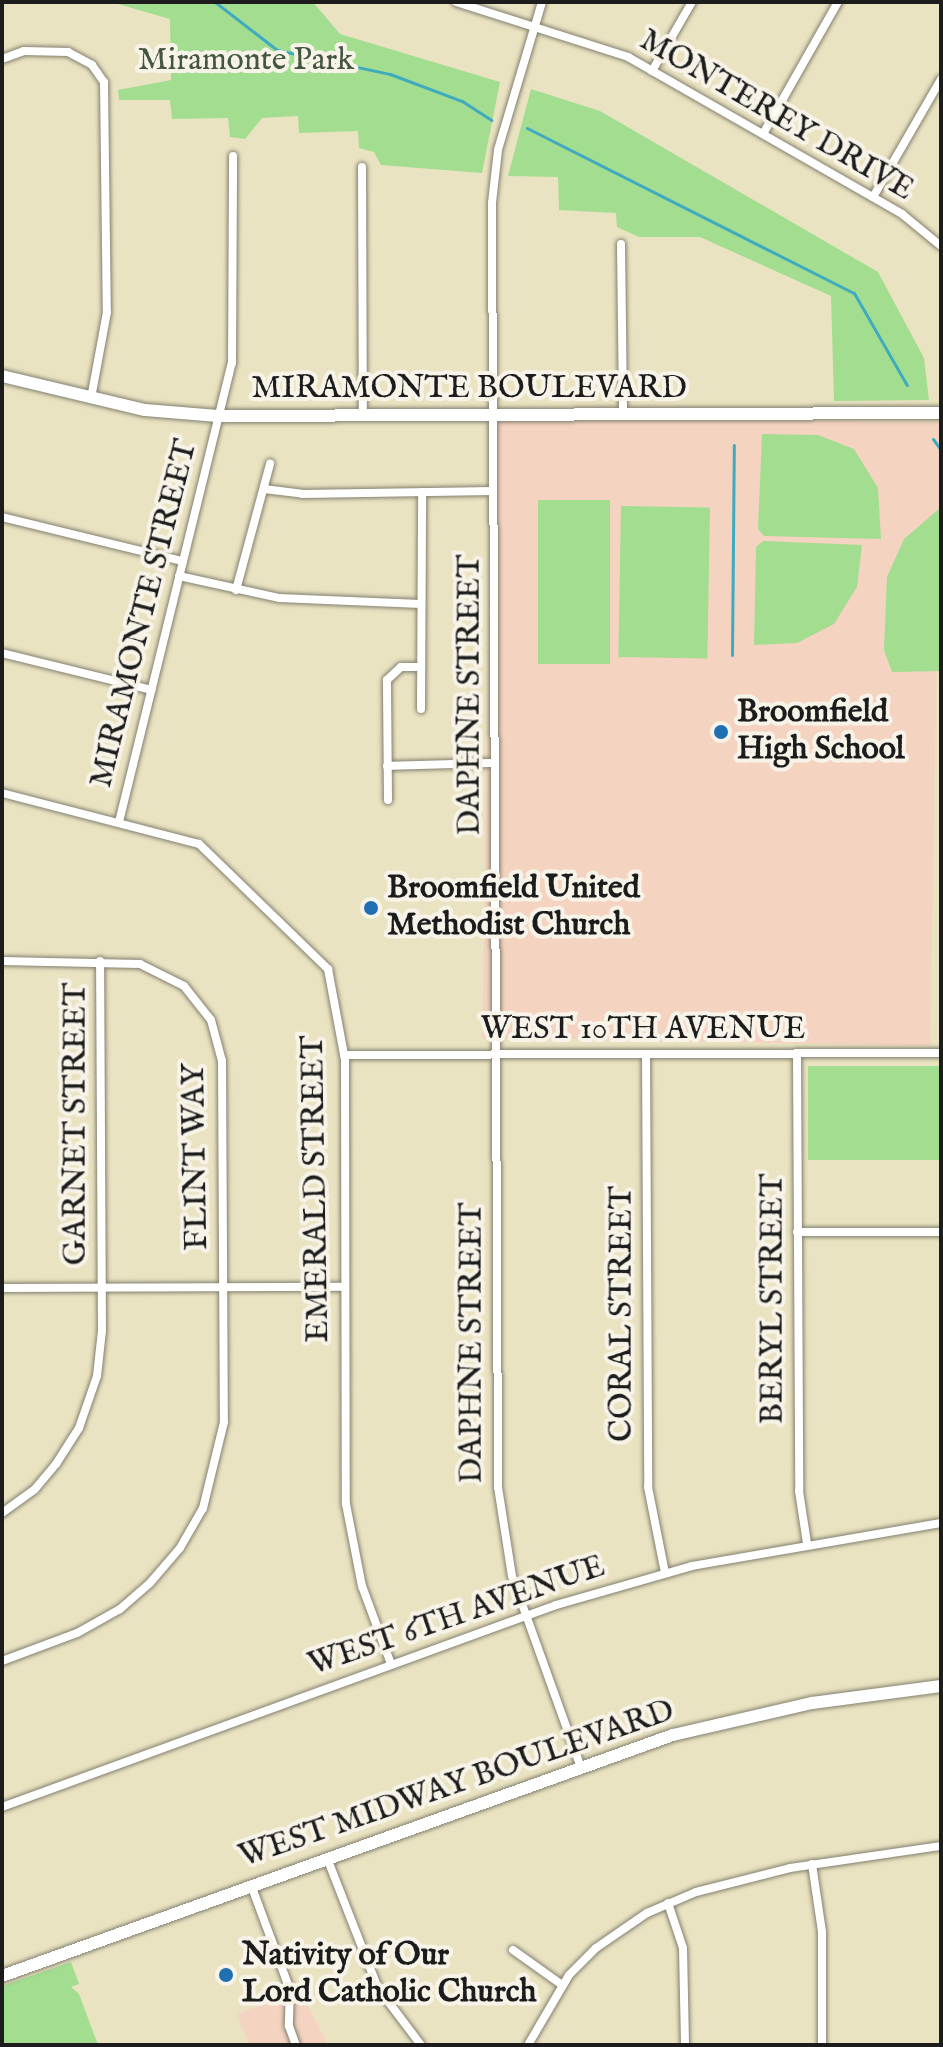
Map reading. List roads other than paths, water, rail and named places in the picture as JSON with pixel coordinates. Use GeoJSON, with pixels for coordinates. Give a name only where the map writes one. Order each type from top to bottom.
{"type":"FeatureCollection","features":[{"type":"Feature","properties":{"kind":"main road","name":"MIRAMONTE BOULEVARD"},"geometry":{"type":"LineString","coordinates":[[2,376],[91,398],[218,416],[941,413]]}},
{"type":"Feature","properties":{"kind":"main road","name":"WEST MIDWAY BOULEVARD"},"geometry":{"type":"LineString","coordinates":[[2,1976],[580,1765],[778,1710],[941,1686]]}},
{"type":"Feature","properties":{"kind":"street","name":"MONTEREY DRIVE"},"geometry":{"type":"LineString","coordinates":[[456,2],[608,49],[652,71],[873,197],[941,246]]}},
{"type":"Feature","properties":{"kind":"street","name":"DAPHNE STREET"},"geometry":{"type":"LineString","coordinates":[[542,2],[494,180],[498,1487],[503,1538],[526,1615],[580,1765]]}},
{"type":"Feature","properties":{"kind":"street"},"geometry":{"type":"LineString","coordinates":[[652,71],[692,2]]}},
{"type":"Feature","properties":{"kind":"street"},"geometry":{"type":"LineString","coordinates":[[763,134],[838,2]]}},
{"type":"Feature","properties":{"kind":"street"},"geometry":{"type":"LineString","coordinates":[[2,59],[24,51],[60,51],[92,65],[106,94],[107,312],[91,398]]}},
{"type":"Feature","properties":{"kind":"street"},"geometry":{"type":"LineString","coordinates":[[873,197],[941,79]]}},
{"type":"Feature","properties":{"kind":"street","name":"MIRAMONTE STREET"},"geometry":{"type":"LineString","coordinates":[[119,822],[236,331],[233,156]]}},
{"type":"Feature","properties":{"kind":"street"},"geometry":{"type":"LineString","coordinates":[[362,167],[363,415]]}},
{"type":"Feature","properties":{"kind":"street"},"geometry":{"type":"LineString","coordinates":[[621,244],[623,414]]}},
{"type":"Feature","properties":{"kind":"street"},"geometry":{"type":"LineString","coordinates":[[236,590],[270,464]]}},
{"type":"Feature","properties":{"kind":"street"},"geometry":{"type":"LineString","coordinates":[[264,489],[302,494],[493,491]]}},
{"type":"Feature","properties":{"kind":"street"},"geometry":{"type":"LineString","coordinates":[[421,709],[422,492]]}},
{"type":"Feature","properties":{"kind":"street"},"geometry":{"type":"LineString","coordinates":[[2,517],[182,561]]}},
{"type":"Feature","properties":{"kind":"street"},"geometry":{"type":"LineString","coordinates":[[179,576],[279,598],[421,604]]}},
{"type":"Feature","properties":{"kind":"street"},"geometry":{"type":"LineString","coordinates":[[2,653],[151,690]]}},
{"type":"Feature","properties":{"kind":"street"},"geometry":{"type":"LineString","coordinates":[[388,800],[387,680],[401,667],[421,667]]}},
{"type":"Feature","properties":{"kind":"street"},"geometry":{"type":"LineString","coordinates":[[387,766],[495,763]]}},
{"type":"Feature","properties":{"kind":"street","name":"EMERALD STREET"},"geometry":{"type":"LineString","coordinates":[[2,793],[189,839],[208,849],[311,948],[331,976],[344,1055],[349,1528],[362,1586],[391,1664]]}},
{"type":"Feature","properties":{"kind":"street","name":"FLINT WAY"},"geometry":{"type":"LineString","coordinates":[[2,961],[140,964],[172,977],[202,1005],[216,1032],[222,1061],[223,1287],[221,1447],[193,1527],[166,1566],[120,1609],[77,1633],[2,1661]]}},
{"type":"Feature","properties":{"kind":"street","name":"GARNET STREET"},"geometry":{"type":"LineString","coordinates":[[2,1513],[46,1478],[79,1428],[97,1376],[101,1288],[100,961]]}},
{"type":"Feature","properties":{"kind":"street","name":"BERYL STREET"},"geometry":{"type":"LineString","coordinates":[[797,1053],[799,1491],[807,1543]]}},
{"type":"Feature","properties":{"kind":"street","name":"WEST 10TH AVENUE"},"geometry":{"type":"LineString","coordinates":[[344,1055],[941,1053]]}},
{"type":"Feature","properties":{"kind":"street","name":"CORAL STREET"},"geometry":{"type":"LineString","coordinates":[[646,1054],[648,1487],[665,1573]]}},
{"type":"Feature","properties":{"kind":"street"},"geometry":{"type":"LineString","coordinates":[[797,1232],[941,1232]]}},
{"type":"Feature","properties":{"kind":"street"},"geometry":{"type":"LineString","coordinates":[[2,1288],[345,1287]]}},
{"type":"Feature","properties":{"kind":"street","name":"WEST 6TH AVENUE"},"geometry":{"type":"LineString","coordinates":[[2,1807],[526,1615],[665,1573],[807,1543],[941,1523]]}},
{"type":"Feature","properties":{"kind":"street"},"geometry":{"type":"LineString","coordinates":[[528,2045],[562,1985],[617,1932],[668,1903],[812,1864],[941,1846]]}},
{"type":"Feature","properties":{"kind":"street"},"geometry":{"type":"LineString","coordinates":[[327,1858],[378,1988],[421,2045]]}},
{"type":"Feature","properties":{"kind":"street"},"geometry":{"type":"LineString","coordinates":[[812,1864],[822,1932],[822,2045]]}},
{"type":"Feature","properties":{"kind":"street"},"geometry":{"type":"LineString","coordinates":[[251,1885],[290,1990],[296,2045]]}},
{"type":"Feature","properties":{"kind":"street"},"geometry":{"type":"LineString","coordinates":[[668,1903],[683,1948],[685,2045]]}},
{"type":"Feature","properties":{"kind":"street"},"geometry":{"type":"LineString","coordinates":[[513,1950],[562,1985]]}},
{"type":"Feature","properties":{"kind":"waterway"},"geometry":{"type":"LineString","coordinates":[[215,2],[277,50],[390,74],[462,101],[491,120]]}},
{"type":"Feature","properties":{"kind":"waterway"},"geometry":{"type":"LineString","coordinates":[[527,128],[854,293],[907,385]]}},
{"type":"Feature","properties":{"kind":"waterway"},"geometry":{"type":"LineString","coordinates":[[933,439],[941,450]]}},
{"type":"Feature","properties":{"kind":"waterway"},"geometry":{"type":"LineString","coordinates":[[732,655],[734,445]]}},
{"type":"Feature","properties":{"kind":"place","name":"Broomfield High School"},"geometry":{"type":"Point","coordinates":[721,732]}},
{"type":"Feature","properties":{"kind":"place","name":"Broomfield United Methodist Church"},"geometry":{"type":"Point","coordinates":[371,908]}},
{"type":"Feature","properties":{"kind":"place","name":"Nativity of Our Lord Catholic Church"},"geometry":{"type":"Point","coordinates":[226,1975]}},
{"type":"Feature","properties":{"kind":"park label","name":"Miramonte Park"},"geometry":{"type":"Point","coordinates":[246,61]}}]}
